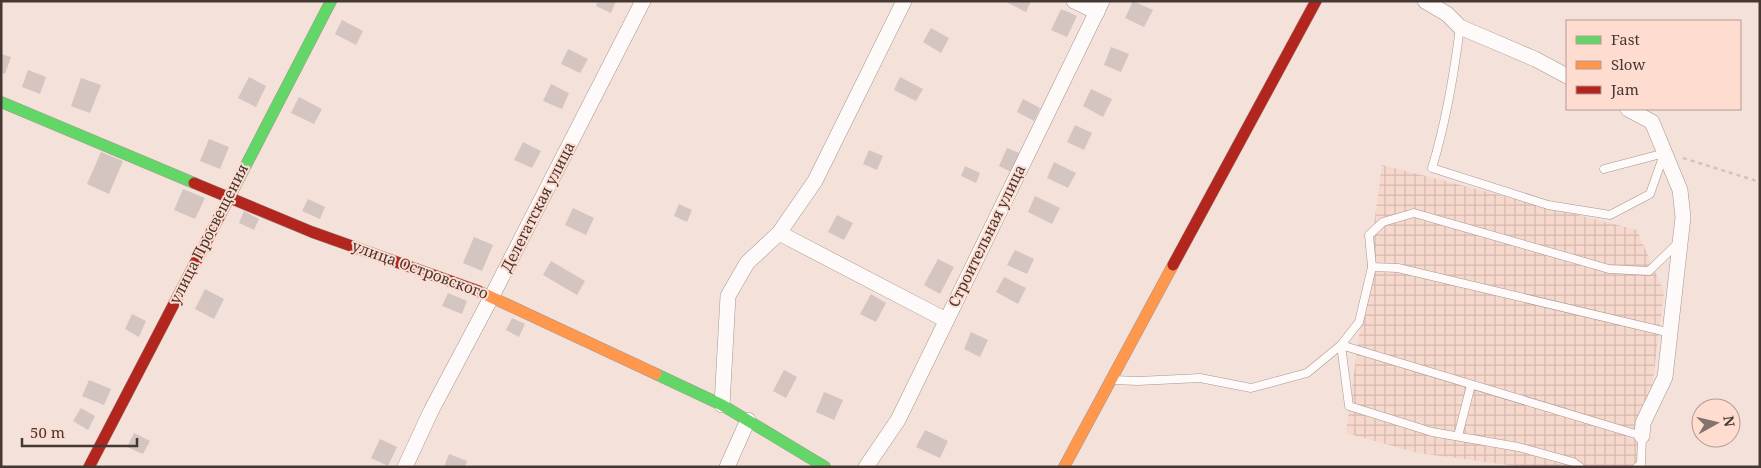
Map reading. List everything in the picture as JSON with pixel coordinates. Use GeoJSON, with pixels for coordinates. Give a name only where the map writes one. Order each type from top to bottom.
{"type":"FeatureCollection","features":[{"type":"Feature","properties":{"kind":"street","name":"улица Просвещения"},"geometry":{"type":"LineString","coordinates":[[88,467],[227,197],[331,1]]}},
{"type":"Feature","properties":{"kind":"street","name":"Делегатская улица"},"geometry":{"type":"LineString","coordinates":[[405,467],[431,411],[643,1]]}},
{"type":"Feature","properties":{"kind":"street"},"geometry":{"type":"LineString","coordinates":[[722,405],[728,296],[747,263],[779,233],[815,181],[904,1]]}},
{"type":"Feature","properties":{"kind":"street"},"geometry":{"type":"LineString","coordinates":[[1074,1],[1099,7]]}},
{"type":"Feature","properties":{"kind":"street"},"geometry":{"type":"LineString","coordinates":[[1064,467],[1316,1]]}},
{"type":"Feature","properties":{"kind":"street"},"geometry":{"type":"LineString","coordinates":[[1425,1],[1447,14],[1460,27],[1535,59],[1566,75]]}},
{"type":"Feature","properties":{"kind":"street","name":"Строительная улица"},"geometry":{"type":"LineString","coordinates":[[866,467],[898,420],[1099,7]]}},
{"type":"Feature","properties":{"kind":"street","name":"улица Островского"},"geometry":{"type":"LineString","coordinates":[[1,102],[312,232],[492,296],[722,405],[825,467]]}},
{"type":"Feature","properties":{"kind":"street"},"geometry":{"type":"LineString","coordinates":[[1630,110],[1652,122],[1680,190],[1683,217],[1665,377],[1643,423],[1642,436]]}},
{"type":"Feature","properties":{"kind":"street"},"geometry":{"type":"LineString","coordinates":[[779,233],[946,320]]}},
{"type":"Feature","properties":{"kind":"street"},"geometry":{"type":"LineString","coordinates":[[727,467],[748,420]]}},
{"type":"Feature","properties":{"kind":"lane"},"geometry":{"type":"LineString","coordinates":[[1460,27],[1444,129],[1432,168],[1548,205],[1610,215],[1650,194],[1665,153]]}},
{"type":"Feature","properties":{"kind":"lane"},"geometry":{"type":"LineString","coordinates":[[1604,170],[1665,153]]}},
{"type":"Feature","properties":{"kind":"lane"},"geometry":{"type":"LineString","coordinates":[[1112,380],[1138,381],[1200,378],[1251,388],[1307,373],[1341,345],[1359,322],[1372,267],[1369,235],[1383,222],[1414,213],[1609,269],[1649,272],[1681,240]]}},
{"type":"Feature","properties":{"kind":"lane"},"geometry":{"type":"LineString","coordinates":[[1372,267],[1398,268],[1671,333]]}},
{"type":"Feature","properties":{"kind":"lane"},"geometry":{"type":"LineString","coordinates":[[1341,345],[1642,436],[1641,464],[1638,467]]}},
{"type":"Feature","properties":{"kind":"lane"},"geometry":{"type":"LineString","coordinates":[[1341,345],[1349,406],[1432,432],[1518,447],[1573,462],[1580,467]]}},
{"type":"Feature","properties":{"kind":"lane"},"geometry":{"type":"LineString","coordinates":[[1458,436],[1471,385]]}},
{"type":"Feature","properties":{"kind":"path"},"geometry":{"type":"LineString","coordinates":[[1665,153],[1760,182]]}},
{"type":"Feature","properties":{"kind":"shaded area"},"geometry":{"type":"Polygon","coordinates":[[[1382,165],[1637,230],[1664,292],[1642,467],[1524,467],[1418,453],[1346,433],[1382,165]]]}},
{"type":"Feature","properties":{"kind":"building"},"geometry":{"type":"Polygon","coordinates":[[[598,1],[616,1],[611,13],[596,6],[598,1]]]}},
{"type":"Feature","properties":{"kind":"building"},"geometry":{"type":"Polygon","coordinates":[[[1004,1],[1031,1],[1026,12],[1004,1]]]}},
{"type":"Feature","properties":{"kind":"building"},"geometry":{"type":"Polygon","coordinates":[[[1133,1],[1153,10],[1144,27],[1125,18],[1133,1]]]}},
{"type":"Feature","properties":{"kind":"building"},"geometry":{"type":"Polygon","coordinates":[[[1061,9],[1077,16],[1067,37],[1051,30],[1061,9]]]}},
{"type":"Feature","properties":{"kind":"building"},"geometry":{"type":"Polygon","coordinates":[[[342,20],[363,31],[356,45],[335,34],[342,20]]]}},
{"type":"Feature","properties":{"kind":"building"},"geometry":{"type":"Polygon","coordinates":[[[931,28],[949,38],[941,53],[923,42],[931,28]]]}},
{"type":"Feature","properties":{"kind":"building"},"geometry":{"type":"Polygon","coordinates":[[[1111,47],[1129,54],[1121,72],[1104,65],[1111,47]]]}},
{"type":"Feature","properties":{"kind":"building"},"geometry":{"type":"Polygon","coordinates":[[[568,49],[588,59],[580,73],[561,64],[568,49]]]}},
{"type":"Feature","properties":{"kind":"building"},"geometry":{"type":"Polygon","coordinates":[[[1,54],[11,57],[5,74],[1,72],[1,54]]]}},
{"type":"Feature","properties":{"kind":"building"},"geometry":{"type":"Polygon","coordinates":[[[28,70],[46,77],[40,94],[22,87],[28,70]]]}},
{"type":"Feature","properties":{"kind":"building"},"geometry":{"type":"Polygon","coordinates":[[[249,77],[266,86],[256,107],[238,98],[249,77]]]}},
{"type":"Feature","properties":{"kind":"building"},"geometry":{"type":"Polygon","coordinates":[[[900,77],[923,89],[916,101],[894,90],[900,77]]]}},
{"type":"Feature","properties":{"kind":"building"},"geometry":{"type":"Polygon","coordinates":[[[81,78],[101,85],[90,113],[71,106],[81,78]]]}},
{"type":"Feature","properties":{"kind":"building"},"geometry":{"type":"Polygon","coordinates":[[[551,84],[569,93],[562,109],[543,101],[551,84]]]}},
{"type":"Feature","properties":{"kind":"building"},"geometry":{"type":"Polygon","coordinates":[[[1091,89],[1112,99],[1103,117],[1083,106],[1091,89]]]}},
{"type":"Feature","properties":{"kind":"building"},"geometry":{"type":"Polygon","coordinates":[[[299,97],[322,109],[314,124],[291,113],[299,97]]]}},
{"type":"Feature","properties":{"kind":"building"},"geometry":{"type":"Polygon","coordinates":[[[1023,99],[1040,108],[1034,121],[1017,112],[1023,99]]]}},
{"type":"Feature","properties":{"kind":"building"},"geometry":{"type":"Polygon","coordinates":[[[1075,125],[1092,133],[1084,150],[1067,142],[1075,125]]]}},
{"type":"Feature","properties":{"kind":"building"},"geometry":{"type":"Polygon","coordinates":[[[209,139],[229,147],[220,169],[200,161],[209,139]]]}},
{"type":"Feature","properties":{"kind":"building"},"geometry":{"type":"Polygon","coordinates":[[[523,142],[541,151],[532,168],[514,160],[523,142]]]}},
{"type":"Feature","properties":{"kind":"building"},"geometry":{"type":"Polygon","coordinates":[[[1007,148],[1019,153],[1011,172],[999,166],[1007,148]]]}},
{"type":"Feature","properties":{"kind":"building"},"geometry":{"type":"Polygon","coordinates":[[[869,150],[883,156],[877,170],[863,164],[869,150]]]}},
{"type":"Feature","properties":{"kind":"building"},"geometry":{"type":"Polygon","coordinates":[[[101,152],[123,161],[109,194],[87,184],[101,152]]]}},
{"type":"Feature","properties":{"kind":"building"},"geometry":{"type":"Polygon","coordinates":[[[1054,162],[1076,173],[1068,188],[1047,178],[1054,162]]]}},
{"type":"Feature","properties":{"kind":"building"},"geometry":{"type":"Polygon","coordinates":[[[965,166],[980,173],[976,183],[961,176],[965,166]]]}},
{"type":"Feature","properties":{"kind":"building"},"geometry":{"type":"Polygon","coordinates":[[[183,189],[205,198],[195,219],[174,210],[183,189]]]}},
{"type":"Feature","properties":{"kind":"building"},"geometry":{"type":"Polygon","coordinates":[[[1035,196],[1060,208],[1052,224],[1028,212],[1035,196]]]}},
{"type":"Feature","properties":{"kind":"building"},"geometry":{"type":"Polygon","coordinates":[[[308,199],[325,207],[320,219],[302,211],[308,199]]]}},
{"type":"Feature","properties":{"kind":"building"},"geometry":{"type":"Polygon","coordinates":[[[679,204],[692,210],[687,222],[674,216],[679,204]]]}},
{"type":"Feature","properties":{"kind":"building"},"geometry":{"type":"Polygon","coordinates":[[[573,208],[594,218],[586,235],[565,225],[573,208]]]}},
{"type":"Feature","properties":{"kind":"building"},"geometry":{"type":"Polygon","coordinates":[[[244,211],[259,219],[254,230],[239,223],[244,211]]]}},
{"type":"Feature","properties":{"kind":"building"},"geometry":{"type":"Polygon","coordinates":[[[837,215],[853,223],[844,240],[828,232],[837,215]]]}},
{"type":"Feature","properties":{"kind":"building"},"geometry":{"type":"Polygon","coordinates":[[[474,237],[493,245],[482,271],[463,263],[474,237]]]}},
{"type":"Feature","properties":{"kind":"building"},"geometry":{"type":"Polygon","coordinates":[[[1015,250],[1034,259],[1027,274],[1007,265],[1015,250]]]}},
{"type":"Feature","properties":{"kind":"building"},"geometry":{"type":"Polygon","coordinates":[[[938,259],[954,267],[940,294],[924,285],[938,259]]]}},
{"type":"Feature","properties":{"kind":"building"},"geometry":{"type":"Polygon","coordinates":[[[551,261],[585,281],[577,295],[543,275],[551,261]]]}},
{"type":"Feature","properties":{"kind":"building"},"geometry":{"type":"Polygon","coordinates":[[[1004,277],[1026,288],[1018,304],[996,292],[1004,277]]]}},
{"type":"Feature","properties":{"kind":"building"},"geometry":{"type":"Polygon","coordinates":[[[205,289],[224,299],[214,319],[195,309],[205,289]]]}},
{"type":"Feature","properties":{"kind":"building"},"geometry":{"type":"Polygon","coordinates":[[[448,293],[467,301],[462,314],[442,306],[448,293]]]}},
{"type":"Feature","properties":{"kind":"building"},"geometry":{"type":"Polygon","coordinates":[[[871,294],[886,303],[876,322],[860,314],[871,294]]]}},
{"type":"Feature","properties":{"kind":"building"},"geometry":{"type":"Polygon","coordinates":[[[132,314],[146,321],[139,337],[125,329],[132,314]]]}},
{"type":"Feature","properties":{"kind":"building"},"geometry":{"type":"Polygon","coordinates":[[[512,318],[525,324],[519,337],[506,330],[512,318]]]}},
{"type":"Feature","properties":{"kind":"building"},"geometry":{"type":"Polygon","coordinates":[[[971,332],[988,340],[980,357],[964,349],[971,332]]]}},
{"type":"Feature","properties":{"kind":"building"},"geometry":{"type":"Polygon","coordinates":[[[784,370],[797,377],[786,398],[773,391],[784,370]]]}},
{"type":"Feature","properties":{"kind":"building"},"geometry":{"type":"Polygon","coordinates":[[[89,380],[111,389],[104,405],[82,396],[89,380]]]}},
{"type":"Feature","properties":{"kind":"building"},"geometry":{"type":"Polygon","coordinates":[[[824,392],[843,400],[834,420],[816,412],[824,392]]]}},
{"type":"Feature","properties":{"kind":"building"},"geometry":{"type":"Polygon","coordinates":[[[81,408],[95,416],[88,430],[73,421],[81,408]]]}},
{"type":"Feature","properties":{"kind":"building"},"geometry":{"type":"Polygon","coordinates":[[[925,430],[948,441],[940,458],[916,447],[925,430]]]}},
{"type":"Feature","properties":{"kind":"building"},"geometry":{"type":"Polygon","coordinates":[[[134,433],[150,441],[143,454],[127,447],[134,433]]]}},
{"type":"Feature","properties":{"kind":"building"},"geometry":{"type":"Polygon","coordinates":[[[380,439],[397,447],[388,466],[371,458],[380,439]]]}},
{"type":"Feature","properties":{"kind":"building"},"geometry":{"type":"Polygon","coordinates":[[[449,454],[467,461],[465,467],[444,467],[449,454]]]}},
{"type":"Feature","properties":{"kind":"traffic: fast"},"geometry":{"type":"LineString","coordinates":[[230,196],[331,1]]}},
{"type":"Feature","properties":{"kind":"traffic: fast"},"geometry":{"type":"LineString","coordinates":[[1,102],[194,183]]}},
{"type":"Feature","properties":{"kind":"traffic: fast"},"geometry":{"type":"LineString","coordinates":[[656,374],[722,405],[825,467]]}},
{"type":"Feature","properties":{"kind":"traffic: slow"},"geometry":{"type":"LineString","coordinates":[[1064,467],[1173,265]]}},
{"type":"Feature","properties":{"kind":"traffic: slow"},"geometry":{"type":"LineString","coordinates":[[478,291],[656,374]]}},
{"type":"Feature","properties":{"kind":"traffic: jam"},"geometry":{"type":"LineString","coordinates":[[1173,265],[1316,1]]}},
{"type":"Feature","properties":{"kind":"traffic: jam"},"geometry":{"type":"LineString","coordinates":[[194,183],[312,232],[478,291]]}},
{"type":"Feature","properties":{"kind":"traffic: jam"},"geometry":{"type":"LineString","coordinates":[[89,467],[230,196]]}}]}
